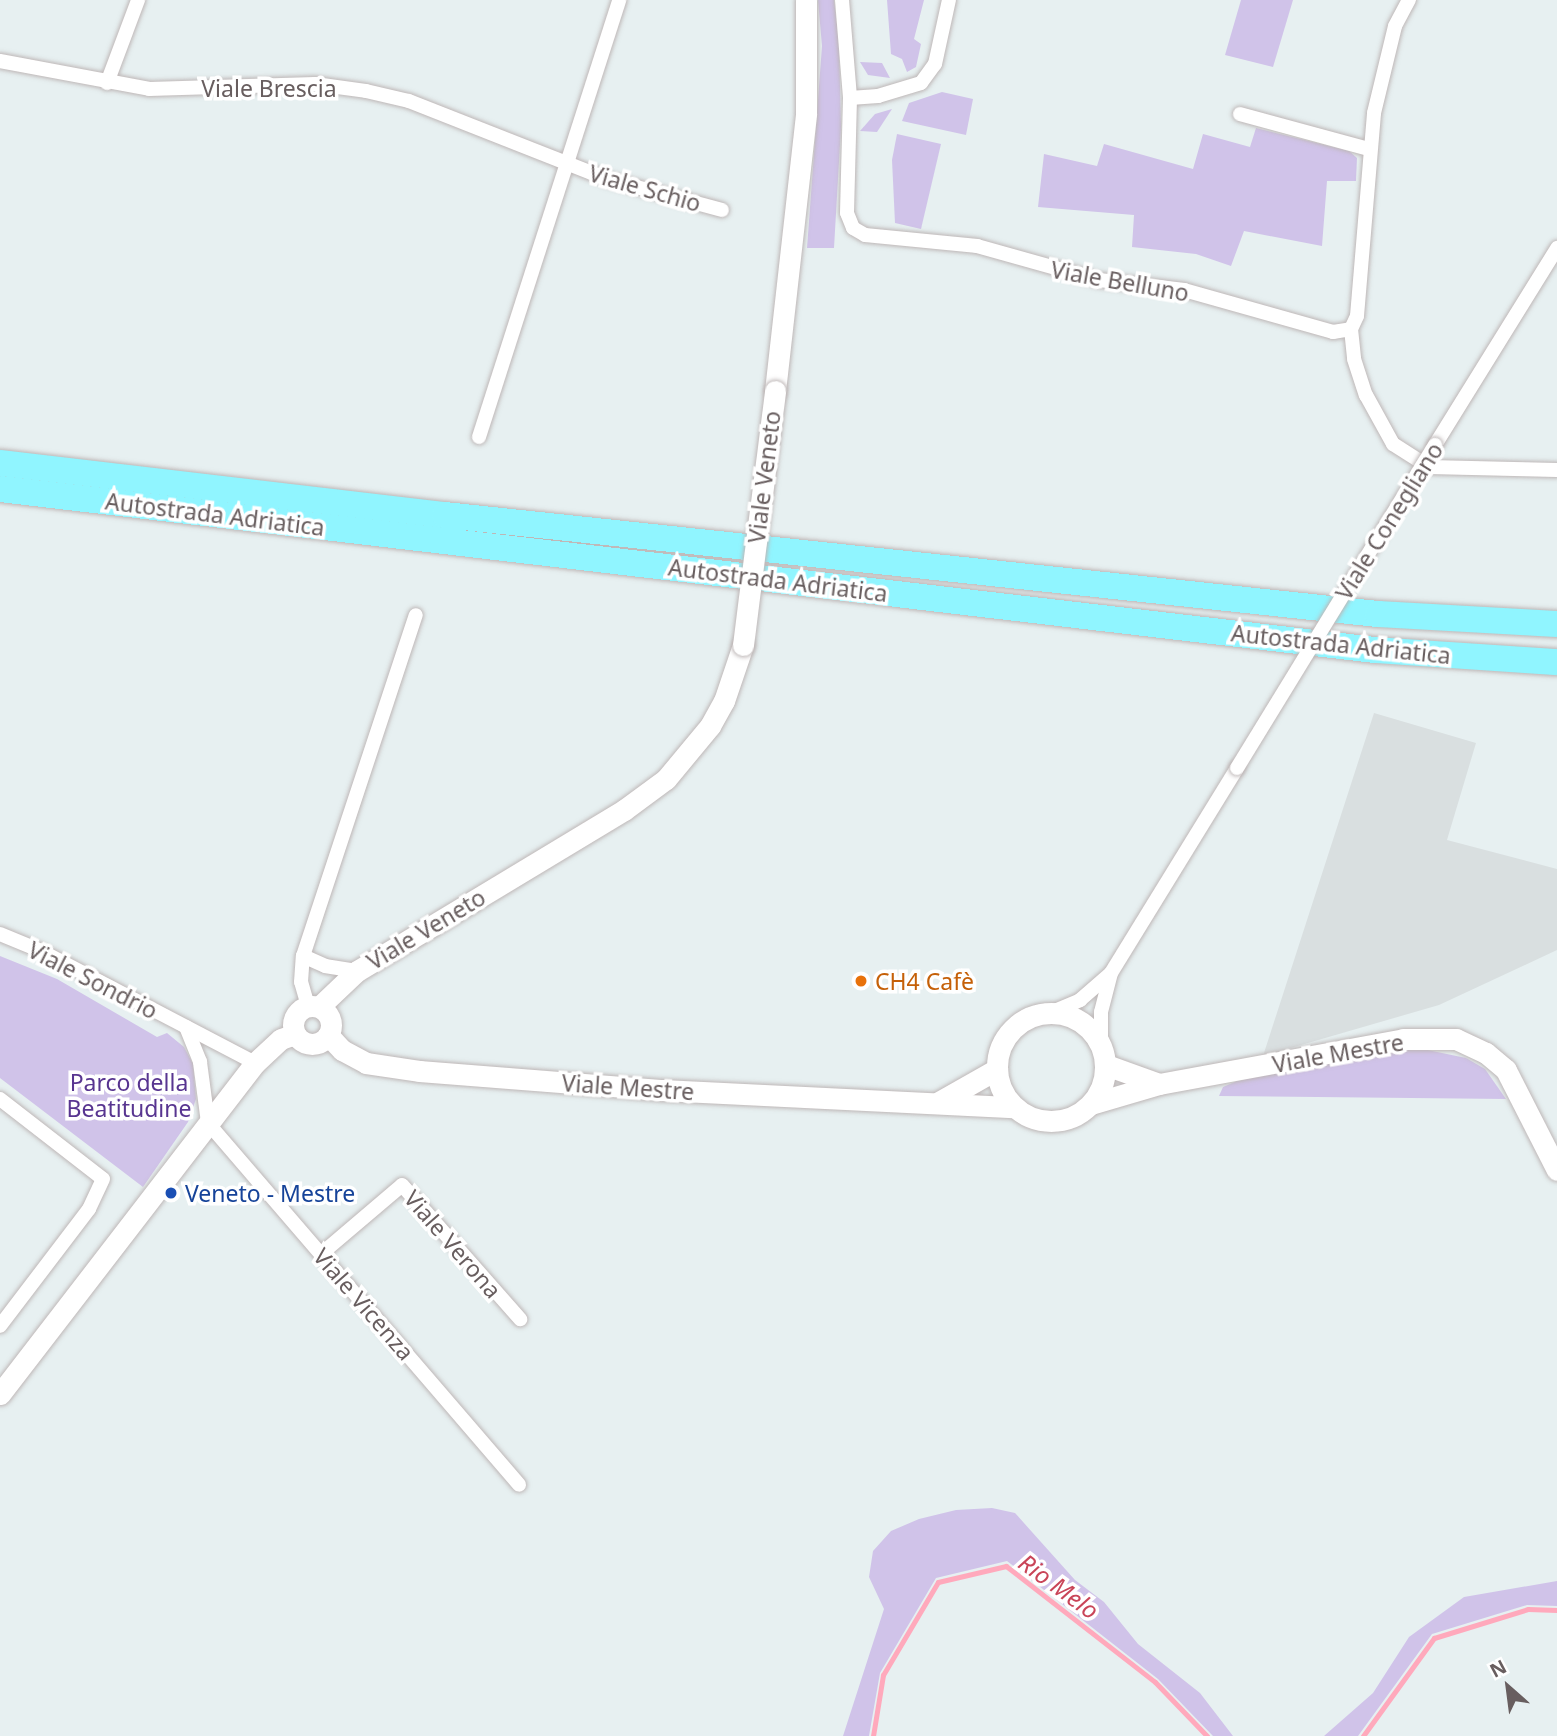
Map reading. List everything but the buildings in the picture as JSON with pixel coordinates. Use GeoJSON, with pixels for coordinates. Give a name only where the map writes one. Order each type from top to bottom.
{"type":"FeatureCollection","features":[{"type":"Feature","properties":{"kind":"highway","name":"Autostrada Adriatica"},"geometry":{"type":"LineString","coordinates":[[0,463],[445,515],[1337,610],[1557,624]]}},
{"type":"Feature","properties":{"kind":"highway","name":"Autostrada Adriatica"},"geometry":{"type":"LineString","coordinates":[[0,489],[1375,650],[1557,662]]}},
{"type":"Feature","properties":{"kind":"main road","name":"Viale Veneto"},"geometry":{"type":"LineString","coordinates":[[295,1034],[295,1017],[313,1007],[357,971],[624,810],[666,779],[710,726],[724,701],[743,645],[775,391],[806,113],[806,0]]}},
{"type":"Feature","properties":{"kind":"main road"},"geometry":{"type":"LineString","coordinates":[[4,1381],[255,1063],[281,1040],[295,1034],[309,1044],[328,1035],[330,1019],[313,1007]]}},
{"type":"Feature","properties":{"kind":"main road"},"geometry":{"type":"LineString","coordinates":[[1014,1107],[1002,1090],[997,1069],[1000,1048],[1012,1030],[1029,1017],[1050,1013],[1081,1021],[1103,1055],[1159,1084]]}},
{"type":"Feature","properties":{"kind":"main road","name":"Viale Mestre"},"geometry":{"type":"LineString","coordinates":[[328,1035],[342,1050],[366,1063],[420,1071],[662,1090],[1014,1107],[1032,1118],[1053,1121],[1074,1116],[1091,1104],[1159,1084],[1403,1039],[1456,1039],[1486,1053],[1506,1070],[1530,1109],[1557,1170]]}},
{"type":"Feature","properties":{"kind":"main road"},"geometry":{"type":"LineString","coordinates":[[1091,1104],[1102,1086],[1103,1055]]}},
{"type":"Feature","properties":{"kind":"main road"},"geometry":{"type":"LineString","coordinates":[[938,1103],[997,1069]]}},
{"type":"Feature","properties":{"kind":"street"},"geometry":{"type":"LineString","coordinates":[[107,83],[138,0]]}},
{"type":"Feature","properties":{"kind":"street"},"geometry":{"type":"LineString","coordinates":[[479,437],[619,0]]}},
{"type":"Feature","properties":{"kind":"street","name":"Viale Belluno"},"geometry":{"type":"LineString","coordinates":[[842,0],[850,98],[847,213],[853,228],[865,235],[977,246],[1058,272],[1184,290],[1310,329],[1351,329]]}},
{"type":"Feature","properties":{"kind":"street"},"geometry":{"type":"LineString","coordinates":[[850,98],[878,96],[921,83],[935,64],[949,0]]}},
{"type":"Feature","properties":{"kind":"street"},"geometry":{"type":"LineString","coordinates":[[1409,1],[1395,26],[1382,72],[1369,149],[1359,298],[1351,329],[1354,359],[1366,395],[1393,444],[1429,467],[1557,470]]}},
{"type":"Feature","properties":{"kind":"street","name":"Viale Brescia"},"geometry":{"type":"LineString","coordinates":[[0,61],[149,89],[315,84],[366,91],[409,101],[568,165]]}},
{"type":"Feature","properties":{"kind":"street"},"geometry":{"type":"LineString","coordinates":[[1240,114],[1369,149]]}},
{"type":"Feature","properties":{"kind":"street","name":"Viale Schio"},"geometry":{"type":"LineString","coordinates":[[568,165],[722,210]]}},
{"type":"Feature","properties":{"kind":"street","name":"Viale Conegliano"},"geometry":{"type":"LineString","coordinates":[[1103,1055],[1101,1012],[1111,973],[1557,248]]}},
{"type":"Feature","properties":{"kind":"street"},"geometry":{"type":"LineString","coordinates":[[313,1007],[301,982],[303,956],[416,615]]}},
{"type":"Feature","properties":{"kind":"street","name":"Viale Sondrio"},"geometry":{"type":"LineString","coordinates":[[0,934],[255,1063]]}},
{"type":"Feature","properties":{"kind":"street","name":"Viale Veneto"},"geometry":{"type":"LineString","coordinates":[[303,956],[325,966],[357,971]]}},
{"type":"Feature","properties":{"kind":"street","name":"Viale Conegliano"},"geometry":{"type":"LineString","coordinates":[[1050,1013],[1080,1000],[1111,973]]}},
{"type":"Feature","properties":{"kind":"street","name":"Viale Sondrio"},"geometry":{"type":"LineString","coordinates":[[186,1027],[200,1062],[208,1123]]}},
{"type":"Feature","properties":{"kind":"street"},"geometry":{"type":"LineString","coordinates":[[0,1099],[103,1180],[89,1209],[0,1326]]}},
{"type":"Feature","properties":{"kind":"street","name":"Viale Vicenza"},"geometry":{"type":"LineString","coordinates":[[208,1123],[519,1485]]}},
{"type":"Feature","properties":{"kind":"street","name":"Viale Verona"},"geometry":{"type":"LineString","coordinates":[[321,1254],[402,1185],[520,1319]]}},
{"type":"Feature","properties":{"kind":"shaded area"},"geometry":{"type":"Polygon","coordinates":[[[1374,713],[1476,743],[1447,840],[1557,869],[1557,950],[1439,1005],[1263,1056],[1374,713]]]}},
{"type":"Feature","properties":{"kind":"green space"},"geometry":{"type":"Polygon","coordinates":[[[818,0],[834,0],[839,43],[841,127],[834,248],[807,248],[822,46],[818,0]]]}},
{"type":"Feature","properties":{"kind":"green space"},"geometry":{"type":"Polygon","coordinates":[[[887,0],[924,0],[914,39],[921,44],[916,67],[907,72],[902,59],[891,54],[887,0]]]}},
{"type":"Feature","properties":{"kind":"green space"},"geometry":{"type":"Polygon","coordinates":[[[1241,0],[1293,0],[1273,67],[1225,55],[1241,0]]]}},
{"type":"Feature","properties":{"kind":"green space"},"geometry":{"type":"Polygon","coordinates":[[[860,62],[882,63],[890,78],[868,75],[860,62]]]}},
{"type":"Feature","properties":{"kind":"green space"},"geometry":{"type":"Polygon","coordinates":[[[942,92],[973,99],[966,135],[902,121],[909,103],[942,92]]]}},
{"type":"Feature","properties":{"kind":"green space"},"geometry":{"type":"Polygon","coordinates":[[[892,109],[877,132],[860,131],[875,114],[892,109]]]}},
{"type":"Feature","properties":{"kind":"green space"},"geometry":{"type":"Polygon","coordinates":[[[1256,128],[1349,151],[1357,158],[1356,181],[1327,181],[1322,246],[1244,231],[1231,266],[1196,254],[1132,247],[1134,215],[1038,207],[1044,154],[1097,166],[1104,144],[1193,169],[1203,134],[1250,147],[1256,128]]]}},
{"type":"Feature","properties":{"kind":"green space"},"geometry":{"type":"Polygon","coordinates":[[[897,134],[941,144],[921,229],[895,223],[892,160],[897,134]]]}},
{"type":"Feature","properties":{"kind":"green space","name":"Parco della Beatitudine"},"geometry":{"type":"Polygon","coordinates":[[[0,956],[57,979],[157,1037],[167,1033],[184,1047],[193,1064],[196,1099],[188,1122],[143,1187],[0,1078],[0,956]]]}},
{"type":"Feature","properties":{"kind":"green space"},"geometry":{"type":"Polygon","coordinates":[[[1418,1048],[1466,1058],[1485,1069],[1506,1099],[1219,1096],[1223,1087],[1237,1081],[1349,1056],[1418,1048]]]}},
{"type":"Feature","properties":{"kind":"green space"},"geometry":{"type":"Polygon","coordinates":[[[992,1508],[1015,1513],[1075,1580],[1104,1602],[1138,1644],[1200,1693],[1233,1736],[1213,1736],[1158,1679],[1007,1561],[936,1578],[880,1673],[869,1736],[843,1736],[884,1609],[869,1577],[873,1551],[891,1531],[919,1519],[956,1510],[992,1508]]]}},
{"type":"Feature","properties":{"kind":"green space"},"geometry":{"type":"Polygon","coordinates":[[[1557,1581],[1557,1606],[1527,1605],[1432,1634],[1358,1736],[1324,1736],[1373,1693],[1409,1637],[1464,1597],[1557,1581]]]}},
{"type":"Feature","properties":{"kind":"waterway","name":"Rio Melo"},"geometry":{"type":"LineString","coordinates":[[873,1736],[883,1675],[938,1582],[1006,1566],[1155,1682],[1207,1736]]}},
{"type":"Feature","properties":{"kind":"waterway","name":"Rio Melo"},"geometry":{"type":"LineString","coordinates":[[1363,1736],[1434,1638],[1528,1609],[1557,1610]]}},
{"type":"Feature","properties":{"kind":"place","name":"CH4 Cafè"},"geometry":{"type":"Point","coordinates":[861,981]}},
{"type":"Feature","properties":{"kind":"place","name":"Veneto - Mestre"},"geometry":{"type":"Point","coordinates":[171,1193]}}]}
